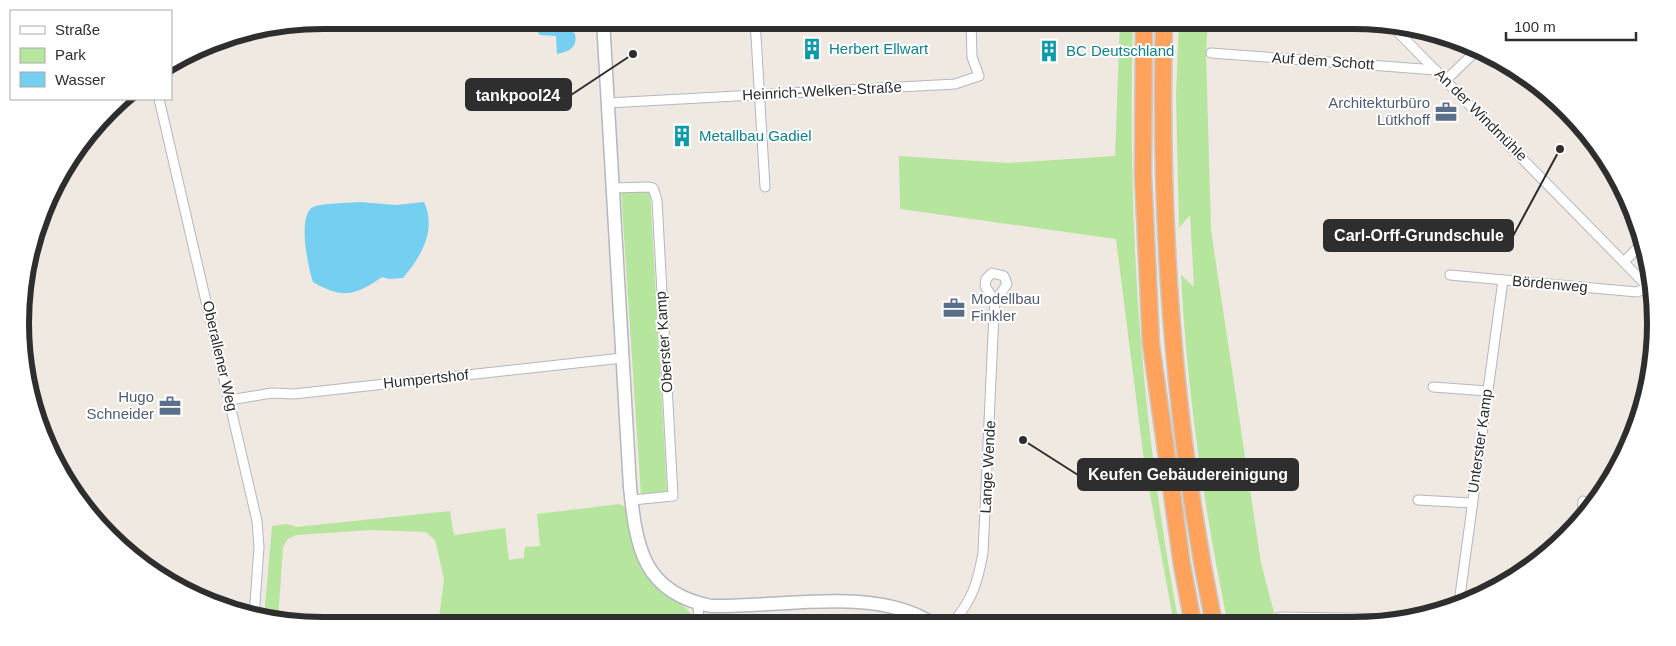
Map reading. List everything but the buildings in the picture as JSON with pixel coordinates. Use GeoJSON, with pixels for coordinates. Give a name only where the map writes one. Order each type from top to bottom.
{"type":"FeatureCollection","features":[{"type":"Feature","properties":{"kind":"highway"},"geometry":{"type":"LineString","coordinates":[[1144,29],[1143,175],[1151,344],[1182,565],[1192,617]]}},
{"type":"Feature","properties":{"kind":"highway"},"geometry":{"type":"LineString","coordinates":[[1164,29],[1164,189],[1170,307],[1182,438],[1200,556],[1213,617]]}},
{"type":"Feature","properties":{"kind":"main road"},"geometry":{"type":"LineString","coordinates":[[604,29],[632,500],[638,543],[649,570],[666,589],[698,603],[727,606],[862,603],[896,608],[917,617]]}},
{"type":"Feature","properties":{"kind":"street"},"geometry":{"type":"LineString","coordinates":[[755,29],[765,187]]}},
{"type":"Feature","properties":{"kind":"street","name":"Heinrich-Welken-Straße"},"geometry":{"type":"LineString","coordinates":[[608,103],[965,81],[979,76],[972,57],[971,29]]}},
{"type":"Feature","properties":{"kind":"street","name":"An der Windmühle"},"geometry":{"type":"LineString","coordinates":[[1399,32],[1645,284]]}},
{"type":"Feature","properties":{"kind":"street","name":"Auf dem Schott"},"geometry":{"type":"LineString","coordinates":[[1211,53],[1436,70]]}},
{"type":"Feature","properties":{"kind":"street"},"geometry":{"type":"LineString","coordinates":[[1446,80],[1472,54]]}},
{"type":"Feature","properties":{"kind":"street","name":"Oberallener Weg"},"geometry":{"type":"LineString","coordinates":[[159,100],[258,525],[259,547],[255,609]]}},
{"type":"Feature","properties":{"kind":"street","name":"Oberster Kamp"},"geometry":{"type":"LineString","coordinates":[[612,188],[653,188],[657,200],[673,496],[632,500]]}},
{"type":"Feature","properties":{"kind":"street"},"geometry":{"type":"LineString","coordinates":[[1624,262],[1637,248]]}},
{"type":"Feature","properties":{"kind":"street","name":"Bördenweg"},"geometry":{"type":"LineString","coordinates":[[1450,275],[1637,292],[1646,291]]}},
{"type":"Feature","properties":{"kind":"street","name":"Unterster Kamp"},"geometry":{"type":"LineString","coordinates":[[1460,597],[1471,503],[1503,280]]}},
{"type":"Feature","properties":{"kind":"street","name":"Lange Wende"},"geometry":{"type":"LineString","coordinates":[[958,617],[968,604],[976,588],[983,553],[995,302]]}},
{"type":"Feature","properties":{"kind":"street","name":"Humpertshof"},"geometry":{"type":"LineString","coordinates":[[230,400],[622,358]]}},
{"type":"Feature","properties":{"kind":"street"},"geometry":{"type":"LineString","coordinates":[[1433,387],[1487,391]]}},
{"type":"Feature","properties":{"kind":"street"},"geometry":{"type":"LineString","coordinates":[[1418,500],[1471,503]]}},
{"type":"Feature","properties":{"kind":"street"},"geometry":{"type":"LineString","coordinates":[[1584,501],[1584,505]]}},
{"type":"Feature","properties":{"kind":"street"},"geometry":{"type":"LineString","coordinates":[[698,603],[699,617]]}},
{"type":"Feature","properties":{"kind":"green space"},"geometry":{"type":"Polygon","coordinates":[[[1120,29],[1133,29],[1132,172],[1140,323],[1155,474],[1178,617],[1173,617],[1144,461],[1116,239],[900,209],[899,156],[1008,163],[1115,156],[1120,29]]]}},
{"type":"Feature","properties":{"kind":"green space"},"geometry":{"type":"Polygon","coordinates":[[[1179,29],[1207,29],[1206,52],[1211,230],[1261,563],[1275,617],[1227,617],[1211,537],[1192,407],[1184,319],[1181,275],[1194,287],[1190,215],[1179,228],[1176,95],[1179,29]]]}},
{"type":"Feature","properties":{"kind":"green space"},"geometry":{"type":"Polygon","coordinates":[[[650,189],[667,493],[641,495],[621,191],[650,189]]]}},
{"type":"Feature","properties":{"kind":"green space"},"geometry":{"type":"Polygon","coordinates":[[[619,504],[626,507],[636,553],[646,574],[661,592],[686,608],[692,617],[439,617],[444,579],[435,540],[426,532],[371,530],[296,535],[288,539],[283,547],[278,614],[265,612],[272,526],[287,524],[296,527],[450,511],[454,535],[505,528],[509,560],[524,558],[525,547],[540,546],[537,514],[619,504]]]}},
{"type":"Feature","properties":{"kind":"water"},"geometry":{"type":"Polygon","coordinates":[[[569,29],[575,34],[574,46],[565,52],[557,54],[556,36],[540,35],[536,30],[569,29]]]}},
{"type":"Feature","properties":{"kind":"water"},"geometry":{"type":"Polygon","coordinates":[[[360,202],[396,205],[424,202],[428,212],[429,223],[425,243],[416,261],[403,278],[389,279],[382,277],[364,288],[348,293],[332,291],[313,282],[305,242],[308,212],[317,206],[360,202]]]}},
{"type":"Feature","properties":{"kind":"place","name":"Herbert Ellwart"},"geometry":{"type":"Point","coordinates":[812,49]}},
{"type":"Feature","properties":{"kind":"place","name":"BC Deutschland"},"geometry":{"type":"Point","coordinates":[1049,51]}},
{"type":"Feature","properties":{"kind":"place","name":"tankpool24"},"geometry":{"type":"Point","coordinates":[633,54]}},
{"type":"Feature","properties":{"kind":"place","name":"Architekturbüro Lütkhoff"},"geometry":{"type":"Point","coordinates":[1446,112]}},
{"type":"Feature","properties":{"kind":"place","name":"Metallbau Gadiel"},"geometry":{"type":"Point","coordinates":[682,136]}},
{"type":"Feature","properties":{"kind":"place","name":"Carl-Orff-Grundschule"},"geometry":{"type":"Point","coordinates":[1560,149]}},
{"type":"Feature","properties":{"kind":"place","name":"Modellbau Finkler"},"geometry":{"type":"Point","coordinates":[954,308]}},
{"type":"Feature","properties":{"kind":"place","name":"Hugo Schneider"},"geometry":{"type":"Point","coordinates":[170,406]}},
{"type":"Feature","properties":{"kind":"place","name":"Keufen Gebäudereinigung"},"geometry":{"type":"Point","coordinates":[1023,440]}}]}
